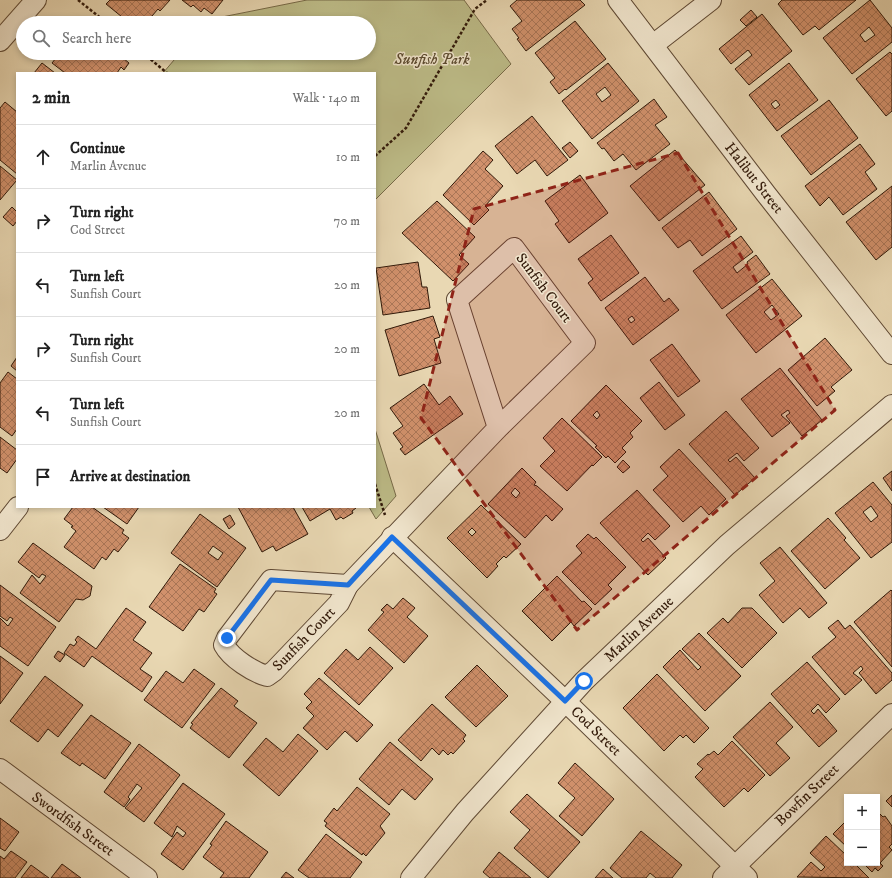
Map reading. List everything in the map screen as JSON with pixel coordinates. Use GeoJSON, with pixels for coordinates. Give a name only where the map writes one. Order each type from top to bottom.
{"type":"FeatureCollection","features":[{"type":"Feature","properties":{"kind":"street"},"geometry":{"type":"LineString","coordinates":[[22,16],[36,0]]}},
{"type":"Feature","properties":{"kind":"street","name":"Halibut Street"},"geometry":{"type":"LineString","coordinates":[[618,0],[766,194],[892,354]]}},
{"type":"Feature","properties":{"kind":"street"},"geometry":{"type":"LineString","coordinates":[[653,46],[711,0]]}},
{"type":"Feature","properties":{"kind":"street"},"geometry":{"type":"LineString","coordinates":[[0,41],[16,23]]}},
{"type":"Feature","properties":{"kind":"street","name":"Sunfish Court"},"geometry":{"type":"LineString","coordinates":[[348,585],[271,580],[227,638],[224,646],[228,652],[260,674],[267,676],[274,671],[339,603],[348,585],[392,537],[498,428],[585,343],[514,248],[457,300],[498,428]]}},
{"type":"Feature","properties":{"kind":"street","name":"Marlin Avenue"},"geometry":{"type":"LineString","coordinates":[[411,878],[464,812],[565,701],[727,545],[892,405]]}},
{"type":"Feature","properties":{"kind":"street"},"geometry":{"type":"LineString","coordinates":[[0,530],[17,508]]}},
{"type":"Feature","properties":{"kind":"street","name":"Cod Street"},"geometry":{"type":"LineString","coordinates":[[392,537],[565,701],[735,874]]}},
{"type":"Feature","properties":{"kind":"street","name":"Bowfin Street"},"geometry":{"type":"LineString","coordinates":[[735,874],[892,714]]}},
{"type":"Feature","properties":{"kind":"street","name":"Swordfish Street"},"geometry":{"type":"LineString","coordinates":[[0,769],[147,878]]}},
{"type":"Feature","properties":{"kind":"path"},"geometry":{"type":"LineString","coordinates":[[78,0],[98,16]]}},
{"type":"Feature","properties":{"kind":"path"},"geometry":{"type":"LineString","coordinates":[[376,155],[406,128],[475,9],[487,0]]}},
{"type":"Feature","properties":{"kind":"path"},"geometry":{"type":"LineString","coordinates":[[151,60],[166,72]]}},
{"type":"Feature","properties":{"kind":"path"},"geometry":{"type":"LineString","coordinates":[[376,487],[392,537]]}},
{"type":"Feature","properties":{"kind":"highlighted area"},"geometry":{"type":"Polygon","coordinates":[[[678,153],[835,410],[577,630],[421,418],[474,209],[678,153]]]}},
{"type":"Feature","properties":{"kind":"green space","name":"Sunfish Park"},"geometry":{"type":"Polygon","coordinates":[[[307,0],[464,0],[511,64],[376,199],[376,72],[164,72],[174,60],[376,60],[376,16],[227,16],[307,0]]]}},
{"type":"Feature","properties":{"kind":"green space"},"geometry":{"type":"Polygon","coordinates":[[[376,432],[396,496],[376,519],[370,508],[376,508],[376,432]]]}},
{"type":"Feature","properties":{"kind":"building"},"geometry":{"type":"Polygon","coordinates":[[[110,0],[170,0],[160,11],[158,9],[152,16],[121,16],[106,4],[110,0]]]}},
{"type":"Feature","properties":{"kind":"building"},"geometry":{"type":"Polygon","coordinates":[[[182,0],[223,0],[212,14],[204,8],[201,12],[193,5],[191,7],[182,0]]]}},
{"type":"Feature","properties":{"kind":"building"},"geometry":{"type":"Polygon","coordinates":[[[517,0],[580,0],[585,5],[526,51],[512,29],[522,21],[510,6],[517,0]]]}},
{"type":"Feature","properties":{"kind":"building"},"geometry":{"type":"Polygon","coordinates":[[[782,0],[856,0],[819,30],[815,26],[803,35],[778,4],[782,0]]]}},
{"type":"Feature","properties":{"kind":"building"},"geometry":{"type":"Polygon","coordinates":[[[870,0],[892,28],[892,42],[852,74],[823,38],[870,0]],[[869,27],[860,35],[865,42],[875,35],[869,27]]]}},
{"type":"Feature","properties":{"kind":"building"},"geometry":{"type":"Polygon","coordinates":[[[751,10],[757,17],[746,26],[740,20],[751,10]]]}},
{"type":"Feature","properties":{"kind":"building"},"geometry":{"type":"Polygon","coordinates":[[[762,14],[792,51],[749,85],[735,69],[752,55],[748,50],[731,64],[719,49],[762,14]]]}},
{"type":"Feature","properties":{"kind":"building"},"geometry":{"type":"Polygon","coordinates":[[[575,21],[606,59],[559,94],[550,82],[555,78],[535,53],[575,21]]]}},
{"type":"Feature","properties":{"kind":"building"},"geometry":{"type":"Polygon","coordinates":[[[890,52],[892,54],[892,111],[886,116],[856,79],[890,52]]]}},
{"type":"Feature","properties":{"kind":"building"},"geometry":{"type":"Polygon","coordinates":[[[54,60],[125,60],[129,63],[124,70],[121,67],[118,72],[64,72],[52,63],[54,60]]]}},
{"type":"Feature","properties":{"kind":"building"},"geometry":{"type":"Polygon","coordinates":[[[42,63],[54,72],[35,72],[42,63]]]}},
{"type":"Feature","properties":{"kind":"building"},"geometry":{"type":"Polygon","coordinates":[[[608,63],[639,101],[592,139],[562,101],[608,63]],[[605,87],[596,94],[602,102],[611,95],[605,87]]]}},
{"type":"Feature","properties":{"kind":"building"},"geometry":{"type":"Polygon","coordinates":[[[789,63],[818,100],[777,131],[749,95],[789,63]],[[776,100],[771,104],[775,109],[780,105],[776,100]]]}},
{"type":"Feature","properties":{"kind":"building"},"geometry":{"type":"Polygon","coordinates":[[[654,99],[667,117],[655,125],[670,144],[636,170],[623,154],[614,161],[604,148],[602,149],[597,143],[654,99]]]}},
{"type":"Feature","properties":{"kind":"building"},"geometry":{"type":"Polygon","coordinates":[[[829,100],[858,138],[811,175],[781,136],[829,100]]]}},
{"type":"Feature","properties":{"kind":"building"},"geometry":{"type":"Polygon","coordinates":[[[5,102],[16,111],[16,173],[0,160],[0,108],[5,102]]]}},
{"type":"Feature","properties":{"kind":"building"},"geometry":{"type":"Polygon","coordinates":[[[532,116],[568,160],[547,176],[535,160],[517,174],[495,146],[532,116]]]}},
{"type":"Feature","properties":{"kind":"building"},"geometry":{"type":"Polygon","coordinates":[[[570,142],[578,151],[570,158],[562,148],[570,142]]]}},
{"type":"Feature","properties":{"kind":"building"},"geometry":{"type":"Polygon","coordinates":[[[860,144],[875,164],[865,172],[877,189],[843,215],[829,197],[820,206],[805,186],[860,144]]]}},
{"type":"Feature","properties":{"kind":"building"},"geometry":{"type":"Polygon","coordinates":[[[675,150],[705,185],[659,221],[630,186],[675,150]]]}},
{"type":"Feature","properties":{"kind":"building"},"geometry":{"type":"Polygon","coordinates":[[[483,151],[493,160],[485,169],[503,186],[485,206],[489,210],[474,225],[443,195],[483,151]]]}},
{"type":"Feature","properties":{"kind":"building"},"geometry":{"type":"Polygon","coordinates":[[[0,166],[16,179],[16,181],[0,200],[0,166]]]}},
{"type":"Feature","properties":{"kind":"building"},"geometry":{"type":"Polygon","coordinates":[[[580,175],[608,213],[569,243],[555,224],[559,221],[545,201],[580,175]]]}},
{"type":"Feature","properties":{"kind":"building"},"geometry":{"type":"Polygon","coordinates":[[[892,186],[892,247],[876,260],[846,222],[892,186]]]}},
{"type":"Feature","properties":{"kind":"building"},"geometry":{"type":"Polygon","coordinates":[[[709,192],[737,229],[702,256],[690,240],[678,248],[662,228],[709,192]]]}},
{"type":"Feature","properties":{"kind":"building"},"geometry":{"type":"Polygon","coordinates":[[[437,201],[475,237],[459,255],[469,264],[453,281],[402,233],[437,201]]]}},
{"type":"Feature","properties":{"kind":"building"},"geometry":{"type":"Polygon","coordinates":[[[12,207],[16,211],[16,222],[13,226],[3,217],[12,207]]]}},
{"type":"Feature","properties":{"kind":"building"},"geometry":{"type":"Polygon","coordinates":[[[611,235],[639,273],[601,301],[588,283],[593,279],[578,259],[611,235]]]}},
{"type":"Feature","properties":{"kind":"building"},"geometry":{"type":"Polygon","coordinates":[[[741,236],[753,252],[733,267],[737,273],[756,255],[770,274],[722,309],[693,271],[741,236]]]}},
{"type":"Feature","properties":{"kind":"building"},"geometry":{"type":"Polygon","coordinates":[[[418,262],[422,287],[427,287],[430,308],[383,315],[376,268],[418,262]]]}},
{"type":"Feature","properties":{"kind":"building"},"geometry":{"type":"Polygon","coordinates":[[[645,277],[664,302],[669,298],[679,310],[633,345],[605,308],[645,277]],[[632,316],[628,319],[631,323],[635,320],[632,316]]]}},
{"type":"Feature","properties":{"kind":"building"},"geometry":{"type":"Polygon","coordinates":[[[772,279],[802,316],[756,353],[726,315],[772,279]],[[772,305],[764,312],[771,320],[779,314],[772,305]]]}},
{"type":"Feature","properties":{"kind":"building"},"geometry":{"type":"Polygon","coordinates":[[[433,316],[440,337],[434,339],[441,363],[399,376],[385,330],[433,316]]]}},
{"type":"Feature","properties":{"kind":"building"},"geometry":{"type":"Polygon","coordinates":[[[825,338],[852,370],[831,387],[835,391],[817,406],[788,370],[825,338]]]}},
{"type":"Feature","properties":{"kind":"building"},"geometry":{"type":"Polygon","coordinates":[[[672,344],[700,381],[678,397],[650,360],[672,344]]]}},
{"type":"Feature","properties":{"kind":"building"},"geometry":{"type":"Polygon","coordinates":[[[16,358],[16,370],[11,366],[16,358]]]}},
{"type":"Feature","properties":{"kind":"building"},"geometry":{"type":"Polygon","coordinates":[[[780,368],[822,420],[802,436],[786,416],[790,413],[788,410],[781,415],[790,423],[772,437],[741,399],[780,368]]]}},
{"type":"Feature","properties":{"kind":"building"},"geometry":{"type":"Polygon","coordinates":[[[8,372],[16,378],[16,430],[12,436],[0,427],[0,383],[8,372]]]}},
{"type":"Feature","properties":{"kind":"building"},"geometry":{"type":"Polygon","coordinates":[[[659,382],[685,415],[665,430],[640,398],[659,382]]]}},
{"type":"Feature","properties":{"kind":"building"},"geometry":{"type":"Polygon","coordinates":[[[424,384],[439,405],[450,396],[463,414],[405,455],[400,449],[403,447],[393,433],[403,426],[390,408],[424,384]]]}},
{"type":"Feature","properties":{"kind":"building"},"geometry":{"type":"Polygon","coordinates":[[[606,385],[642,421],[630,433],[633,437],[622,448],[626,452],[615,463],[608,456],[606,458],[595,447],[597,446],[571,421],[606,385]],[[597,411],[593,415],[597,419],[600,415],[597,411]]]}},
{"type":"Feature","properties":{"kind":"building"},"geometry":{"type":"Polygon","coordinates":[[[726,411],[759,448],[744,461],[737,453],[728,460],[730,462],[736,457],[755,478],[735,495],[689,444],[726,411]]]}},
{"type":"Feature","properties":{"kind":"building"},"geometry":{"type":"Polygon","coordinates":[[[562,418],[602,457],[593,466],[592,465],[567,491],[540,466],[555,451],[543,438],[562,418]]]}},
{"type":"Feature","properties":{"kind":"building"},"geometry":{"type":"Polygon","coordinates":[[[0,437],[16,449],[16,460],[7,473],[0,468],[0,437]]]}},
{"type":"Feature","properties":{"kind":"building"},"geometry":{"type":"Polygon","coordinates":[[[679,449],[726,499],[709,515],[701,506],[683,522],[653,490],[668,476],[660,467],[679,449]]]}},
{"type":"Feature","properties":{"kind":"building"},"geometry":{"type":"Polygon","coordinates":[[[623,460],[630,467],[623,473],[617,467],[623,460]]]}},
{"type":"Feature","properties":{"kind":"building"},"geometry":{"type":"Polygon","coordinates":[[[522,468],[536,482],[534,485],[563,509],[552,521],[546,515],[525,538],[488,504],[522,468]],[[515,488],[511,493],[516,498],[520,493],[515,488]]]}},
{"type":"Feature","properties":{"kind":"building"},"geometry":{"type":"Polygon","coordinates":[[[892,471],[892,491],[883,478],[892,471]]]}},
{"type":"Feature","properties":{"kind":"building"},"geometry":{"type":"Polygon","coordinates":[[[873,482],[892,505],[892,542],[871,558],[835,513],[873,482]],[[871,506],[863,512],[871,522],[878,516],[871,506]]]}},
{"type":"Feature","properties":{"kind":"building"},"geometry":{"type":"Polygon","coordinates":[[[637,490],[670,526],[655,540],[648,533],[641,540],[643,542],[648,538],[666,558],[648,575],[600,523],[637,490]]]}},
{"type":"Feature","properties":{"kind":"building"},"geometry":{"type":"Polygon","coordinates":[[[481,505],[521,544],[506,558],[504,556],[496,564],[498,566],[487,578],[447,538],[481,505]],[[472,528],[468,532],[472,536],[476,532],[472,528]]]}},
{"type":"Feature","properties":{"kind":"building"},"geometry":{"type":"Polygon","coordinates":[[[72,508],[93,508],[124,530],[122,533],[129,538],[118,552],[114,549],[106,560],[102,557],[94,569],[64,547],[76,531],[71,527],[73,526],[64,519],[72,508]]]}},
{"type":"Feature","properties":{"kind":"building"},"geometry":{"type":"Polygon","coordinates":[[[104,508],[138,508],[127,524],[104,508]]]}},
{"type":"Feature","properties":{"kind":"building"},"geometry":{"type":"Polygon","coordinates":[[[239,508],[294,508],[308,534],[276,551],[273,546],[262,552],[239,508]]]}},
{"type":"Feature","properties":{"kind":"building"},"geometry":{"type":"Polygon","coordinates":[[[303,508],[356,508],[352,511],[353,513],[343,519],[341,517],[336,520],[330,509],[310,521],[303,508]]]}},
{"type":"Feature","properties":{"kind":"building"},"geometry":{"type":"Polygon","coordinates":[[[200,514],[246,548],[217,587],[171,553],[200,514]],[[213,546],[208,553],[218,560],[223,553],[213,546]]]}},
{"type":"Feature","properties":{"kind":"building"},"geometry":{"type":"Polygon","coordinates":[[[230,515],[235,524],[229,529],[223,519],[230,515]]]}},
{"type":"Feature","properties":{"kind":"building"},"geometry":{"type":"Polygon","coordinates":[[[828,518],[846,538],[844,540],[860,558],[825,589],[791,551],[828,518]]]}},
{"type":"Feature","properties":{"kind":"building"},"geometry":{"type":"Polygon","coordinates":[[[588,534],[594,539],[596,537],[626,567],[608,585],[612,589],[595,605],[562,572],[582,553],[576,546],[588,534]]]}},
{"type":"Feature","properties":{"kind":"building"},"geometry":{"type":"Polygon","coordinates":[[[33,543],[92,586],[90,596],[83,600],[76,599],[59,622],[20,593],[32,575],[40,584],[46,576],[42,574],[39,578],[18,562],[33,543]]]}},
{"type":"Feature","properties":{"kind":"building"},"geometry":{"type":"Polygon","coordinates":[[[780,547],[827,603],[809,618],[800,608],[783,623],[759,595],[775,581],[760,563],[780,547]]]}},
{"type":"Feature","properties":{"kind":"building"},"geometry":{"type":"Polygon","coordinates":[[[180,564],[216,589],[214,592],[217,594],[204,612],[199,609],[183,631],[149,607],[180,564]]]}},
{"type":"Feature","properties":{"kind":"building"},"geometry":{"type":"Polygon","coordinates":[[[557,576],[582,602],[584,601],[592,609],[574,626],[571,622],[552,641],[522,611],[557,576]]]}},
{"type":"Feature","properties":{"kind":"building"},"geometry":{"type":"Polygon","coordinates":[[[0,585],[56,627],[28,666],[0,646],[0,618],[8,626],[13,619],[10,617],[7,621],[0,616],[0,585]]]}},
{"type":"Feature","properties":{"kind":"building"},"geometry":{"type":"Polygon","coordinates":[[[891,590],[892,591],[892,667],[854,622],[891,590]]]}},
{"type":"Feature","properties":{"kind":"building"},"geometry":{"type":"Polygon","coordinates":[[[403,598],[415,608],[407,617],[428,636],[404,663],[368,630],[384,612],[381,610],[387,604],[393,609],[403,598]]]}},
{"type":"Feature","properties":{"kind":"building"},"geometry":{"type":"Polygon","coordinates":[[[126,608],[146,622],[133,640],[152,653],[140,669],[152,677],[142,692],[92,656],[84,667],[64,653],[70,644],[74,646],[77,642],[75,640],[78,636],[96,649],[126,608]]]}},
{"type":"Feature","properties":{"kind":"building"},"geometry":{"type":"Polygon","coordinates":[[[742,608],[752,608],[777,633],[742,668],[707,633],[723,618],[728,623],[742,608]]]}},
{"type":"Feature","properties":{"kind":"building"},"geometry":{"type":"Polygon","coordinates":[[[838,620],[845,629],[850,625],[892,673],[892,680],[876,694],[859,673],[863,669],[861,666],[853,673],[862,680],[845,695],[812,657],[836,637],[828,628],[838,620]]]}},
{"type":"Feature","properties":{"kind":"building"},"geometry":{"type":"Polygon","coordinates":[[[699,633],[741,676],[705,711],[663,667],[680,650],[698,670],[701,667],[682,649],[699,633]]]}},
{"type":"Feature","properties":{"kind":"building"},"geometry":{"type":"Polygon","coordinates":[[[370,647],[393,668],[359,705],[324,673],[346,649],[358,660],[370,647]]]}},
{"type":"Feature","properties":{"kind":"building"},"geometry":{"type":"Polygon","coordinates":[[[58,651],[65,655],[60,662],[54,657],[58,651]]]}},
{"type":"Feature","properties":{"kind":"building"},"geometry":{"type":"Polygon","coordinates":[[[0,656],[23,673],[0,704],[0,656]]]}},
{"type":"Feature","properties":{"kind":"building"},"geometry":{"type":"Polygon","coordinates":[[[807,662],[840,699],[826,713],[818,704],[811,711],[814,714],[818,709],[837,731],[819,747],[771,694],[807,662]]]}},
{"type":"Feature","properties":{"kind":"building"},"geometry":{"type":"Polygon","coordinates":[[[477,665],[508,696],[476,727],[445,697],[477,665]]]}},
{"type":"Feature","properties":{"kind":"building"},"geometry":{"type":"Polygon","coordinates":[[[194,669],[215,684],[182,728],[144,700],[166,671],[183,683],[194,669]]]}},
{"type":"Feature","properties":{"kind":"building"},"geometry":{"type":"Polygon","coordinates":[[[657,674],[709,728],[694,743],[686,735],[683,738],[680,735],[664,751],[623,708],[657,674]]]}},
{"type":"Feature","properties":{"kind":"building"},"geometry":{"type":"Polygon","coordinates":[[[45,676],[83,705],[58,737],[48,729],[38,742],[10,721],[45,676]]]}},
{"type":"Feature","properties":{"kind":"building"},"geometry":{"type":"Polygon","coordinates":[[[319,678],[373,725],[357,742],[345,731],[327,750],[303,728],[314,716],[306,708],[312,702],[304,694],[319,678]]]}},
{"type":"Feature","properties":{"kind":"building"},"geometry":{"type":"Polygon","coordinates":[[[221,688],[238,701],[234,706],[257,723],[229,758],[190,728],[193,724],[191,723],[221,688]]]}},
{"type":"Feature","properties":{"kind":"building"},"geometry":{"type":"Polygon","coordinates":[[[770,702],[793,727],[776,743],[790,758],[770,776],[733,737],[770,702]]]}},
{"type":"Feature","properties":{"kind":"building"},"geometry":{"type":"Polygon","coordinates":[[[432,704],[466,735],[463,739],[465,741],[453,754],[451,752],[448,755],[443,750],[439,755],[432,748],[421,761],[398,740],[432,704]]]}},
{"type":"Feature","properties":{"kind":"building"},"geometry":{"type":"Polygon","coordinates":[[[91,715],[131,743],[105,779],[82,763],[80,766],[61,753],[91,715]]]}},
{"type":"Feature","properties":{"kind":"building"},"geometry":{"type":"Polygon","coordinates":[[[298,734],[318,751],[279,796],[243,765],[266,738],[283,752],[298,734]]]}},
{"type":"Feature","properties":{"kind":"building"},"geometry":{"type":"Polygon","coordinates":[[[732,741],[765,775],[748,792],[744,788],[724,807],[695,777],[703,769],[697,764],[708,754],[709,755],[714,751],[718,755],[732,741]]]}},
{"type":"Feature","properties":{"kind":"building"},"geometry":{"type":"Polygon","coordinates":[[[390,742],[433,779],[415,800],[402,789],[389,805],[359,779],[390,742]]]}},
{"type":"Feature","properties":{"kind":"building"},"geometry":{"type":"Polygon","coordinates":[[[139,744],[180,775],[144,822],[125,808],[142,788],[137,784],[128,797],[130,799],[124,807],[104,792],[139,744]]]}},
{"type":"Feature","properties":{"kind":"building"},"geometry":{"type":"Polygon","coordinates":[[[575,763],[614,799],[582,836],[559,816],[575,798],[558,783],[575,763]]]}},
{"type":"Feature","properties":{"kind":"building"},"geometry":{"type":"Polygon","coordinates":[[[183,783],[225,814],[183,870],[161,854],[177,832],[183,837],[186,833],[177,826],[172,837],[154,823],[183,783]]]}},
{"type":"Feature","properties":{"kind":"building"},"geometry":{"type":"Polygon","coordinates":[[[357,787],[390,814],[380,826],[385,833],[366,856],[363,853],[362,855],[325,826],[327,823],[324,821],[334,808],[337,811],[357,787]]]}},
{"type":"Feature","properties":{"kind":"building"},"geometry":{"type":"Polygon","coordinates":[[[527,794],[580,842],[548,878],[514,848],[530,830],[510,812],[527,794]]]}},
{"type":"Feature","properties":{"kind":"building"},"geometry":{"type":"Polygon","coordinates":[[[892,795],[892,807],[886,801],[892,795]]]}},
{"type":"Feature","properties":{"kind":"building"},"geometry":{"type":"Polygon","coordinates":[[[880,814],[883,817],[885,816],[892,826],[892,844],[889,847],[892,850],[880,863],[880,814]]]}},
{"type":"Feature","properties":{"kind":"building"},"geometry":{"type":"Polygon","coordinates":[[[0,818],[19,832],[5,851],[0,848],[0,818]]]}},
{"type":"Feature","properties":{"kind":"building"},"geometry":{"type":"Polygon","coordinates":[[[226,821],[268,852],[249,878],[220,878],[224,873],[203,857],[226,821]]]}},
{"type":"Feature","properties":{"kind":"building"},"geometry":{"type":"Polygon","coordinates":[[[844,823],[844,844],[833,834],[844,823]]]}},
{"type":"Feature","properties":{"kind":"building"},"geometry":{"type":"Polygon","coordinates":[[[641,831],[682,865],[672,878],[656,878],[650,873],[646,878],[622,878],[610,868],[641,831]]]}},
{"type":"Feature","properties":{"kind":"building"},"geometry":{"type":"Polygon","coordinates":[[[326,834],[362,862],[350,878],[309,878],[298,870],[326,834]]]}},
{"type":"Feature","properties":{"kind":"building"},"geometry":{"type":"Polygon","coordinates":[[[826,836],[844,853],[844,866],[857,866],[869,878],[797,877],[811,862],[821,871],[825,867],[810,853],[826,836]]]}},
{"type":"Feature","properties":{"kind":"building"},"geometry":{"type":"Polygon","coordinates":[[[11,851],[27,862],[15,878],[0,878],[0,856],[4,859],[11,851]]]}},
{"type":"Feature","properties":{"kind":"building"},"geometry":{"type":"Polygon","coordinates":[[[499,852],[531,878],[490,878],[483,872],[499,852]]]}},
{"type":"Feature","properties":{"kind":"building"},"geometry":{"type":"Polygon","coordinates":[[[880,863],[883,866],[878,871],[875,868],[872,872],[866,866],[880,866],[880,863]]]}},
{"type":"Feature","properties":{"kind":"building"},"geometry":{"type":"Polygon","coordinates":[[[62,864],[81,878],[51,878],[62,864]]]}},
{"type":"Feature","properties":{"kind":"building"},"geometry":{"type":"Polygon","coordinates":[[[31,865],[49,878],[21,878],[31,865]]]}},
{"type":"Feature","properties":{"kind":"building"},"geometry":{"type":"Polygon","coordinates":[[[603,869],[613,878],[595,878],[603,869]]]}},
{"type":"Feature","properties":{"kind":"building"},"geometry":{"type":"Polygon","coordinates":[[[286,872],[294,878],[281,878],[286,872]]]}},
{"type":"Feature","properties":{"kind":"route"},"geometry":{"type":"LineString","coordinates":[[227,638],[271,580],[348,585],[392,537],[565,701],[584,681]]}}]}
